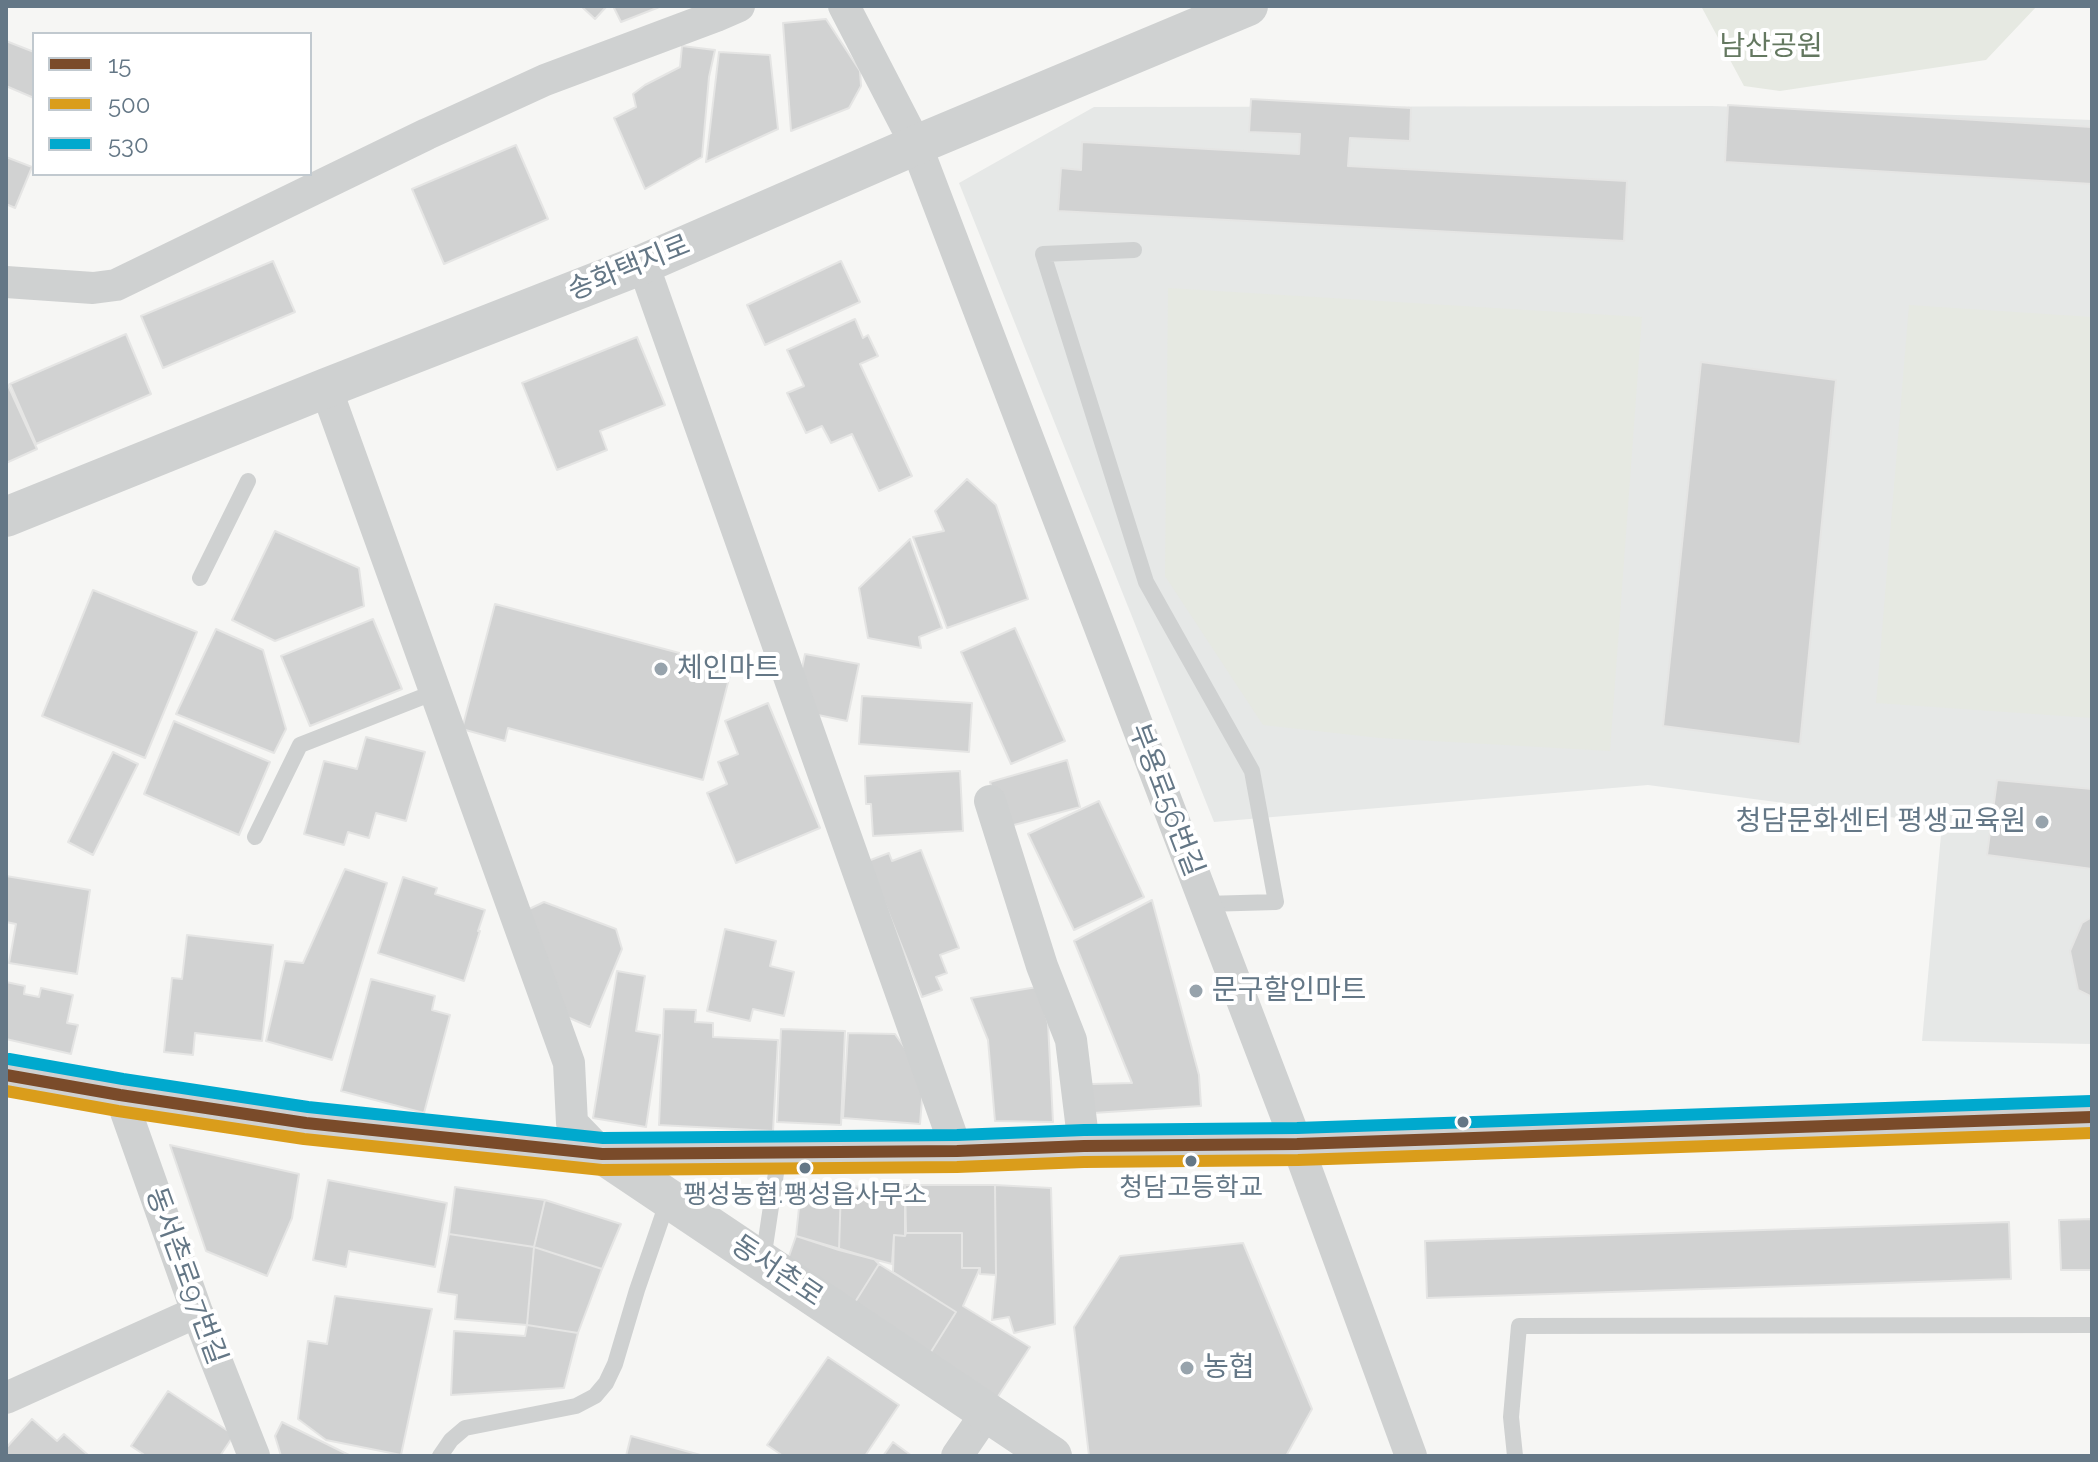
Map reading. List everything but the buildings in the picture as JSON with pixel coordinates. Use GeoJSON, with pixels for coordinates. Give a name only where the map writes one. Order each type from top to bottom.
{"type":"FeatureCollection","features":[{"type":"Feature","properties":{"kind":"street"},"geometry":{"type":"LineString","coordinates":[[6,282],[93,288],[116,285],[545,80],[739,6]]}},
{"type":"Feature","properties":{"kind":"street","name":"부용로56번길"},"geometry":{"type":"LineString","coordinates":[[844,6],[916,145],[1297,1144],[1411,1456]]}},
{"type":"Feature","properties":{"kind":"street","name":"송화택지로"},"geometry":{"type":"LineString","coordinates":[[6,517],[643,264],[1248,6]]}},
{"type":"Feature","properties":{"kind":"street"},"geometry":{"type":"LineString","coordinates":[[643,264],[957,1151]]}},
{"type":"Feature","properties":{"kind":"street"},"geometry":{"type":"LineString","coordinates":[[326,388],[569,1063],[572,1123],[602,1154],[1297,1144],[2092,1117]]}},
{"type":"Feature","properties":{"kind":"street"},"geometry":{"type":"LineString","coordinates":[[990,801],[1042,966],[1071,1040],[1084,1146]]}},
{"type":"Feature","properties":{"kind":"street","name":"동서촌로"},"geometry":{"type":"LineString","coordinates":[[6,1075],[306,1123],[602,1154],[1052,1456]]}},
{"type":"Feature","properties":{"kind":"street","name":"동서촌로97번길"},"geometry":{"type":"LineString","coordinates":[[120,1095],[197,1312],[254,1456]]}},
{"type":"Feature","properties":{"kind":"street"},"geometry":{"type":"LineString","coordinates":[[6,1398],[197,1312]]}},
{"type":"Feature","properties":{"kind":"street"},"geometry":{"type":"LineString","coordinates":[[957,1456],[987,1412]]}},
{"type":"Feature","properties":{"kind":"lane"},"geometry":{"type":"LineString","coordinates":[[1134,250],[1043,254],[1146,582],[1252,771],[1276,902],[1205,904]]}},
{"type":"Feature","properties":{"kind":"lane"},"geometry":{"type":"LineString","coordinates":[[200,578],[248,481]]}},
{"type":"Feature","properties":{"kind":"lane"},"geometry":{"type":"LineString","coordinates":[[255,837],[300,745],[435,692]]}},
{"type":"Feature","properties":{"kind":"lane"},"geometry":{"type":"LineString","coordinates":[[763,1262],[779,1153]]}},
{"type":"Feature","properties":{"kind":"lane"},"geometry":{"type":"LineString","coordinates":[[440,1456],[451,1440],[465,1428],[576,1406],[595,1396],[606,1383],[615,1364],[669,1198]]}},
{"type":"Feature","properties":{"kind":"lane"},"geometry":{"type":"LineString","coordinates":[[1515,1456],[1511,1417],[1519,1326],[2092,1325]]}},
{"type":"Feature","properties":{"kind":"shaded area"},"geometry":{"type":"Polygon","coordinates":[[[1712,106],[2092,120],[2092,1044],[1922,1041],[1942,824],[1648,785],[1214,822],[959,183],[1094,107],[1712,106]]]}},
{"type":"Feature","properties":{"kind":"green space","name":"남산공원"},"geometry":{"type":"Polygon","coordinates":[[[1701,6],[2037,6],[1986,60],[1780,91],[1744,86],[1701,6]]]}},
{"type":"Feature","properties":{"kind":"green space"},"geometry":{"type":"Polygon","coordinates":[[[1168,288],[1642,317],[1610,751],[1380,738],[1263,725],[1165,576],[1168,288]]]}},
{"type":"Feature","properties":{"kind":"green space"},"geometry":{"type":"Polygon","coordinates":[[[1909,305],[2092,317],[2092,718],[1876,703],[1909,305]]]}},
{"type":"Feature","properties":{"kind":"transit line","name":"530"},"geometry":{"type":"LineString","coordinates":[[9,1059],[308,1107],[603,1138],[1297,1128],[2091,1101]]}},
{"type":"Feature","properties":{"kind":"transit line","name":"15"},"geometry":{"type":"LineString","coordinates":[[6,1075],[306,1123],[602,1154],[1297,1144],[2092,1117]]}},
{"type":"Feature","properties":{"kind":"transit line","name":"500"},"geometry":{"type":"LineString","coordinates":[[6,1091],[304,1139],[602,1170],[1298,1160],[2092,1133]]}},
{"type":"Feature","properties":{"kind":"place","name":"체인마트"},"geometry":{"type":"Point","coordinates":[661,669]}},
{"type":"Feature","properties":{"kind":"place","name":"청담문화센터 평생교육원"},"geometry":{"type":"Point","coordinates":[2042,822]}},
{"type":"Feature","properties":{"kind":"place","name":"문구할인마트"},"geometry":{"type":"Point","coordinates":[1196,991]}},
{"type":"Feature","properties":{"kind":"place","name":"청담고등학교"},"geometry":{"type":"Point","coordinates":[1191,1161]}},
{"type":"Feature","properties":{"kind":"place","name":"팽성농협.팽성읍사무소"},"geometry":{"type":"Point","coordinates":[805,1168]}},
{"type":"Feature","properties":{"kind":"place","name":"농협"},"geometry":{"type":"Point","coordinates":[1187,1368]}}]}
